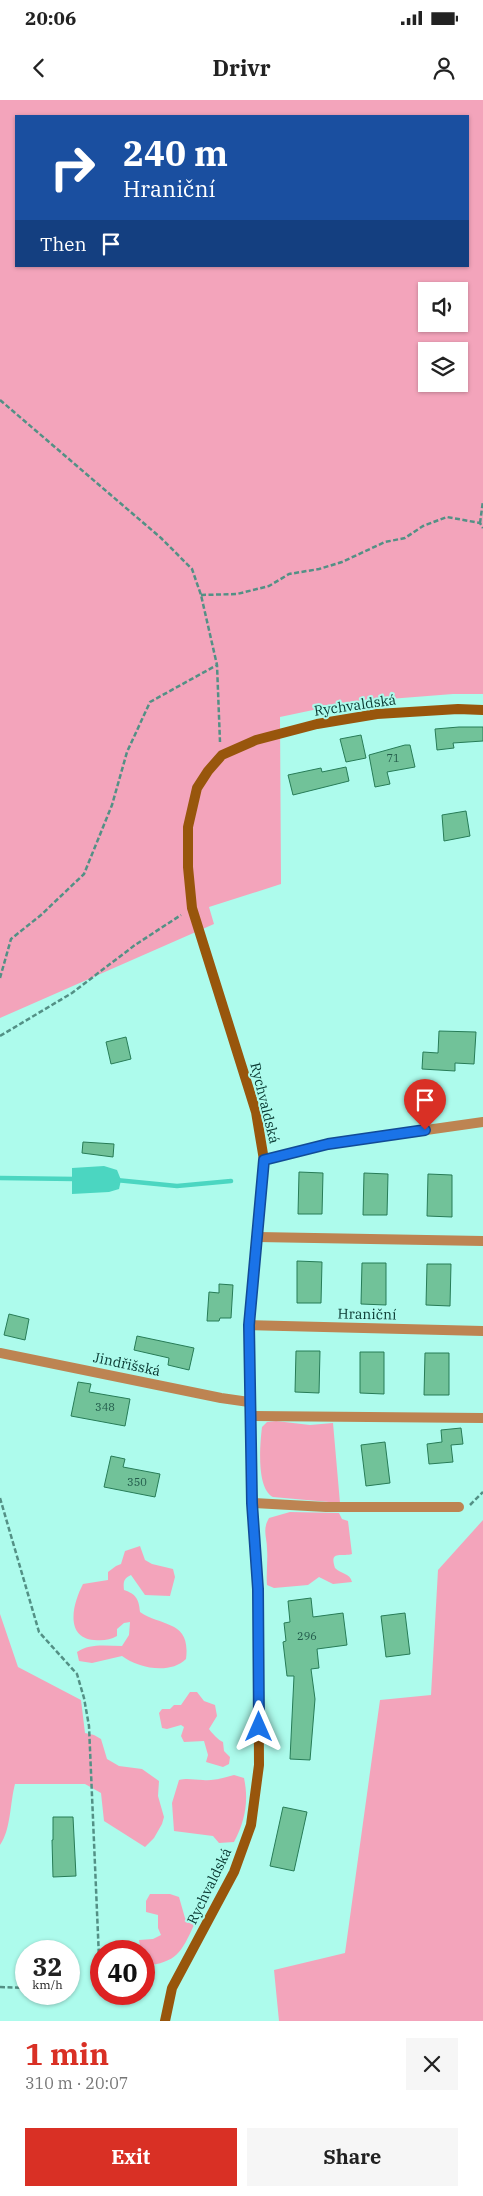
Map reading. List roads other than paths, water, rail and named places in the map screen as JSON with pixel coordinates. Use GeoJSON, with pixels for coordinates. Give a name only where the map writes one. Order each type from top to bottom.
{"type":"FeatureCollection","features":[{"type":"Feature","properties":{"kind":"street","name":"Rychvaldská"},"geometry":{"type":"LineString","coordinates":[[165,2021],[172,1988],[234,1872],[251,1825],[259,1765],[258,1589],[252,1503],[249,1325],[264,1160],[256,1112],[192,908],[188,867],[188,827],[197,788],[208,770],[222,755],[256,740],[317,724],[402,712],[458,709],[483,710]]}},
{"type":"Feature","properties":{"kind":"street"},"geometry":{"type":"LineString","coordinates":[[264,1160],[328,1144],[483,1122]]}},
{"type":"Feature","properties":{"kind":"street"},"geometry":{"type":"LineString","coordinates":[[258,1237],[483,1240]]}},
{"type":"Feature","properties":{"kind":"street","name":"Hraniční"},"geometry":{"type":"LineString","coordinates":[[249,1325],[483,1331]]}},
{"type":"Feature","properties":{"kind":"street","name":"Jindřišská"},"geometry":{"type":"LineString","coordinates":[[0,1353],[249,1402]]}},
{"type":"Feature","properties":{"kind":"street"},"geometry":{"type":"LineString","coordinates":[[250,1416],[483,1418]]}},
{"type":"Feature","properties":{"kind":"street"},"geometry":{"type":"LineString","coordinates":[[252,1503],[326,1507],[459,1507]]}},
{"type":"Feature","properties":{"kind":"waterway"},"geometry":{"type":"LineString","coordinates":[[0,1178],[75,1179]]}},
{"type":"Feature","properties":{"kind":"waterway"},"geometry":{"type":"LineString","coordinates":[[116,1180],[177,1186],[231,1181]]}}]}
